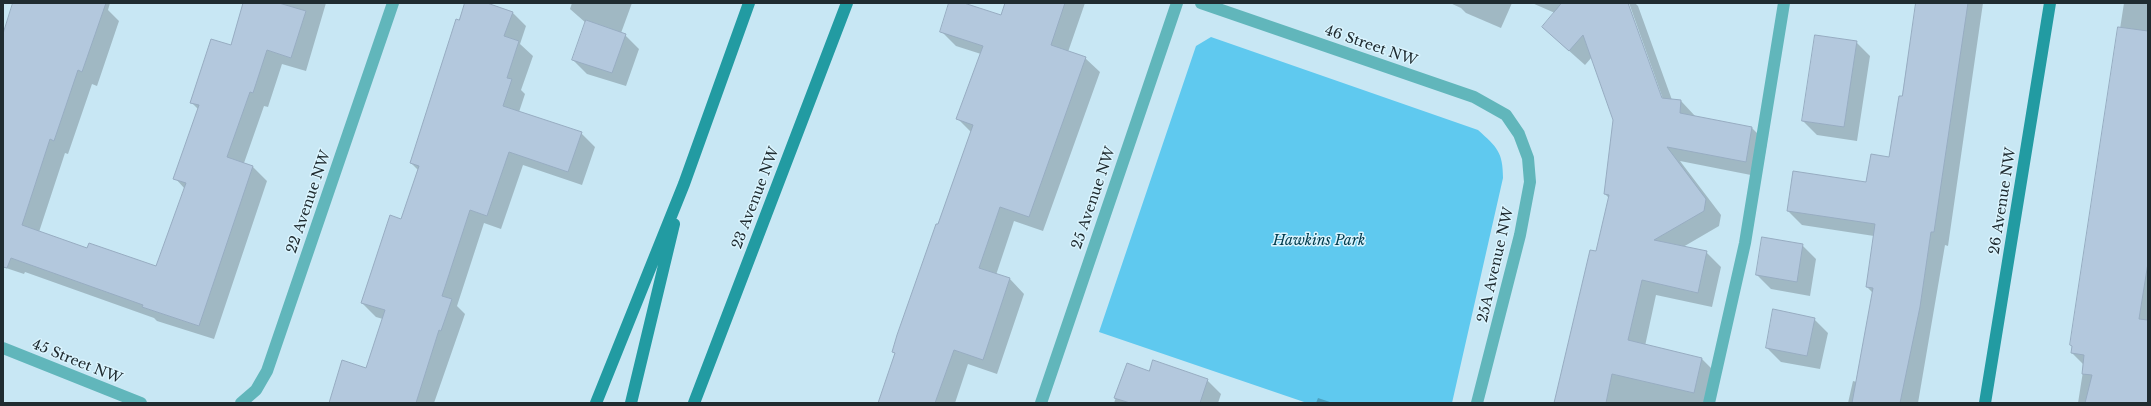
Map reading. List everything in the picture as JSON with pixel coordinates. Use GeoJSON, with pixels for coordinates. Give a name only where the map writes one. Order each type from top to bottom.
{"type":"FeatureCollection","features":[{"type":"Feature","properties":{"kind":"main road"},"geometry":{"type":"LineString","coordinates":[[596,403],[684,184],[749,3]]}},
{"type":"Feature","properties":{"kind":"main road","name":"23 Avenue NW"},"geometry":{"type":"LineString","coordinates":[[694,403],[847,3]]}},
{"type":"Feature","properties":{"kind":"main road","name":"26 Avenue NW"},"geometry":{"type":"LineString","coordinates":[[1985,403],[2050,3]]}},
{"type":"Feature","properties":{"kind":"main road"},"geometry":{"type":"LineString","coordinates":[[631,403],[684,184]]}},
{"type":"Feature","properties":{"kind":"street","name":"22 Avenue NW"},"geometry":{"type":"LineString","coordinates":[[241,403],[256,390],[267,371],[393,3]]}},
{"type":"Feature","properties":{"kind":"street","name":"25 Avenue NW"},"geometry":{"type":"LineString","coordinates":[[1041,403],[1177,3]]}},
{"type":"Feature","properties":{"kind":"street","name":"46 Street NW"},"geometry":{"type":"LineString","coordinates":[[1202,3],[1474,97],[1506,115],[1519,134]]}},
{"type":"Feature","properties":{"kind":"street"},"geometry":{"type":"LineString","coordinates":[[1709,403],[1745,243],[1784,3]]}},
{"type":"Feature","properties":{"kind":"street","name":"25A Avenue NW"},"geometry":{"type":"LineString","coordinates":[[1478,403],[1520,235],[1530,182],[1528,158],[1519,134]]}},
{"type":"Feature","properties":{"kind":"street","name":"45 Street NW"},"geometry":{"type":"LineString","coordinates":[[3,348],[141,403]]}},
{"type":"Feature","properties":{"kind":"green space","name":"Hawkins Park"},"geometry":{"type":"Polygon","coordinates":[[[1211,37],[1478,130],[1498,151],[1502,162],[1503,178],[1452,403],[1307,403],[1099,332],[1196,46],[1211,37]]]}},
{"type":"Feature","properties":{"kind":"building"},"geometry":{"type":"Polygon","coordinates":[[[13,3],[106,3],[82,72],[78,70],[54,141],[50,139],[22,225],[87,248],[89,243],[156,266],[186,183],[173,179],[199,105],[190,103],[211,39],[231,45],[243,3],[279,3],[306,11],[291,58],[267,50],[253,93],[250,92],[227,157],[253,166],[199,326],[142,307],[143,305],[11,258],[7,268],[3,267],[3,34],[13,3]]]}},
{"type":"Feature","properties":{"kind":"building"},"geometry":{"type":"Polygon","coordinates":[[[465,3],[487,3],[513,12],[504,36],[519,41],[507,78],[512,79],[503,106],[582,132],[568,172],[509,152],[487,216],[470,210],[442,296],[452,299],[441,331],[439,330],[416,403],[329,403],[342,360],[366,368],[385,310],[361,303],[390,215],[401,219],[419,166],[410,163],[456,19],[459,20],[465,3]]]}},
{"type":"Feature","properties":{"kind":"building"},"geometry":{"type":"Polygon","coordinates":[[[949,3],[964,3],[1001,15],[1005,3],[1065,3],[1051,45],[1086,57],[1029,217],[1000,207],[979,268],[1010,278],[983,360],[954,350],[935,403],[878,403],[895,353],[892,352],[897,335],[973,125],[956,119],[983,46],[940,32],[949,3]]]}},
{"type":"Feature","properties":{"kind":"building"},"geometry":{"type":"Polygon","coordinates":[[[1562,3],[1628,3],[1662,98],[1681,100],[1680,113],[1752,127],[1746,162],[1667,147],[1706,199],[1704,211],[1654,240],[1707,251],[1698,293],[1642,280],[1628,340],[1702,358],[1694,393],[1612,374],[1606,403],[1554,403],[1590,250],[1596,251],[1609,195],[1604,194],[1613,120],[1583,35],[1569,51],[1542,27],[1562,3]]]}},
{"type":"Feature","properties":{"kind":"building"},"geometry":{"type":"Polygon","coordinates":[[[1916,3],[1968,3],[1934,232],[1931,232],[1920,307],[1900,403],[1852,403],[1873,288],[1866,287],[1875,224],[1787,211],[1793,171],[1866,182],[1871,154],[1889,157],[1899,96],[1902,96],[1916,3]]]}},
{"type":"Feature","properties":{"kind":"building"},"geometry":{"type":"Polygon","coordinates":[[[586,20],[626,34],[612,73],[572,60],[586,20]]]}},
{"type":"Feature","properties":{"kind":"building"},"geometry":{"type":"Polygon","coordinates":[[[2118,27],[2148,31],[2148,263],[2139,319],[2148,320],[2148,403],[2085,403],[2092,375],[2082,374],[2084,355],[2071,353],[2072,346],[2070,345],[2118,27]]]}},
{"type":"Feature","properties":{"kind":"building"},"geometry":{"type":"Polygon","coordinates":[[[1815,35],[1857,41],[1844,127],[1802,121],[1815,35]]]}},
{"type":"Feature","properties":{"kind":"building"},"geometry":{"type":"Polygon","coordinates":[[[1762,237],[1803,244],[1797,282],[1756,275],[1762,237]]]}},
{"type":"Feature","properties":{"kind":"building"},"geometry":{"type":"Polygon","coordinates":[[[1773,309],[1815,318],[1807,356],[1766,348],[1773,309]]]}},
{"type":"Feature","properties":{"kind":"building"},"geometry":{"type":"Polygon","coordinates":[[[1153,360],[1208,379],[1200,403],[1130,403],[1114,398],[1127,363],[1149,371],[1153,360]]]}}]}
